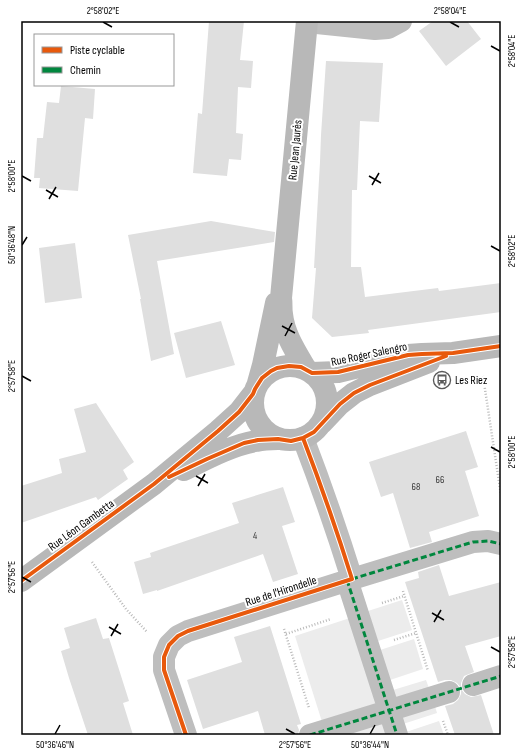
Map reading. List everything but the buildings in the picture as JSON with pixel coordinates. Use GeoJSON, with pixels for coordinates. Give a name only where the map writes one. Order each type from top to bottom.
{"type":"FeatureCollection","features":[{"type":"Feature","properties":{"kind":"street"},"geometry":{"type":"LineString","coordinates":[[307,21],[375,28],[388,28],[400,21]]}},
{"type":"Feature","properties":{"kind":"street","name":"Rue Jean Jaurès"},"geometry":{"type":"LineString","coordinates":[[307,21],[281,298],[282,315],[292,344],[309,371],[320,381],[327,398],[327,411],[322,422],[311,433]]}},
{"type":"Feature","properties":{"kind":"street","name":"Rue Jean Jaurès"},"geometry":{"type":"LineString","coordinates":[[256,389],[263,365],[274,310],[283,279]]}},
{"type":"Feature","properties":{"kind":"street","name":"Rue Roger Salengro"},"geometry":{"type":"LineString","coordinates":[[256,389],[262,378],[277,368],[289,366],[300,367],[309,371],[338,372],[408,355],[453,353],[501,346]]}},
{"type":"Feature","properties":{"kind":"street","name":"Rue Roger Salengro"},"geometry":{"type":"LineString","coordinates":[[311,433],[340,404],[354,393],[390,377],[453,353]]}},
{"type":"Feature","properties":{"kind":"street"},"geometry":{"type":"LineString","coordinates":[[256,389],[252,406],[256,419],[267,433],[278,439]]}},
{"type":"Feature","properties":{"kind":"street","name":"Rue Léon Gambetta"},"geometry":{"type":"LineString","coordinates":[[21,582],[154,484],[239,412],[256,389]]}},
{"type":"Feature","properties":{"kind":"street"},"geometry":{"type":"LineString","coordinates":[[311,433],[350,580],[397,735]]}},
{"type":"Feature","properties":{"kind":"street","name":"Rue Léon Gambetta"},"geometry":{"type":"LineString","coordinates":[[154,484],[244,443],[258,440],[278,439],[291,441],[311,433]]}},
{"type":"Feature","properties":{"kind":"street","name":"Rue de l'Hirondelle"},"geometry":{"type":"LineString","coordinates":[[169,645],[178,636],[188,631],[394,566],[473,542],[488,541],[501,544]]}},
{"type":"Feature","properties":{"kind":"street"},"geometry":{"type":"LineString","coordinates":[[169,645],[164,657],[164,670],[186,735]]}},
{"type":"Feature","properties":{"kind":"street"},"geometry":{"type":"LineString","coordinates":[[473,685],[501,676]]}},
{"type":"Feature","properties":{"kind":"street"},"geometry":{"type":"LineString","coordinates":[[313,734],[442,694]]}},
{"type":"Feature","properties":{"kind":"path"},"geometry":{"type":"LineString","coordinates":[[479,349],[501,495]]}},
{"type":"Feature","properties":{"kind":"path"},"geometry":{"type":"LineString","coordinates":[[75,541],[93,562],[131,615],[147,632],[169,645]]}},
{"type":"Feature","properties":{"kind":"path"},"geometry":{"type":"LineString","coordinates":[[394,566],[442,694],[448,735]]}},
{"type":"Feature","properties":{"kind":"path"},"geometry":{"type":"LineString","coordinates":[[277,603],[313,734]]}},
{"type":"Feature","properties":{"kind":"shaded area"},"geometry":{"type":"Polygon","coordinates":[[[402,600],[412,630],[378,641],[368,611],[402,600]]]}},
{"type":"Feature","properties":{"kind":"shaded area"},"geometry":{"type":"Polygon","coordinates":[[[353,617],[381,706],[323,725],[295,636],[353,617]]]}},
{"type":"Feature","properties":{"kind":"shaded area"},"geometry":{"type":"Polygon","coordinates":[[[414,639],[423,669],[390,680],[380,650],[414,639]]]}},
{"type":"Feature","properties":{"kind":"shaded area"},"geometry":{"type":"Polygon","coordinates":[[[426,680],[430,691],[396,701],[393,690],[426,680]]]}},
{"type":"Feature","properties":{"kind":"shaded area"},"geometry":{"type":"Polygon","coordinates":[[[434,703],[437,713],[403,724],[400,712],[434,703]]]}},
{"type":"Feature","properties":{"kind":"shaded area"},"geometry":{"type":"Polygon","coordinates":[[[385,718],[390,735],[331,735],[385,718]]]}},
{"type":"Feature","properties":{"kind":"shaded area"},"geometry":{"type":"Polygon","coordinates":[[[439,721],[444,735],[407,735],[406,732],[439,721]]]}},
{"type":"Feature","properties":{"kind":"marked path"},"geometry":{"type":"LineString","coordinates":[[352,579],[473,542],[488,541],[501,544]]}},
{"type":"Feature","properties":{"kind":"marked path"},"geometry":{"type":"LineString","coordinates":[[347,580],[397,735]]}},
{"type":"Feature","properties":{"kind":"marked path"},"geometry":{"type":"LineString","coordinates":[[310,735],[501,676]]}},
{"type":"Feature","properties":{"kind":"cycle path"},"geometry":{"type":"LineString","coordinates":[[21,581],[154,484],[218,431],[239,412],[253,394],[262,378],[277,368],[289,366],[301,367],[312,373],[338,372],[408,355],[453,353],[501,346]]}},
{"type":"Feature","properties":{"kind":"cycle path"},"geometry":{"type":"LineString","coordinates":[[169,477],[244,443],[258,440],[278,439],[291,441],[303,438],[314,432],[340,404],[354,393],[370,385],[446,356]]}},
{"type":"Feature","properties":{"kind":"cycle path"},"geometry":{"type":"LineString","coordinates":[[186,735],[164,670],[164,657],[169,645],[178,636],[188,631],[352,579],[329,508],[303,438]]}},
{"type":"Feature","properties":{"kind":"place","name":"Les Riez"},"geometry":{"type":"Point","coordinates":[442,380]}}]}
